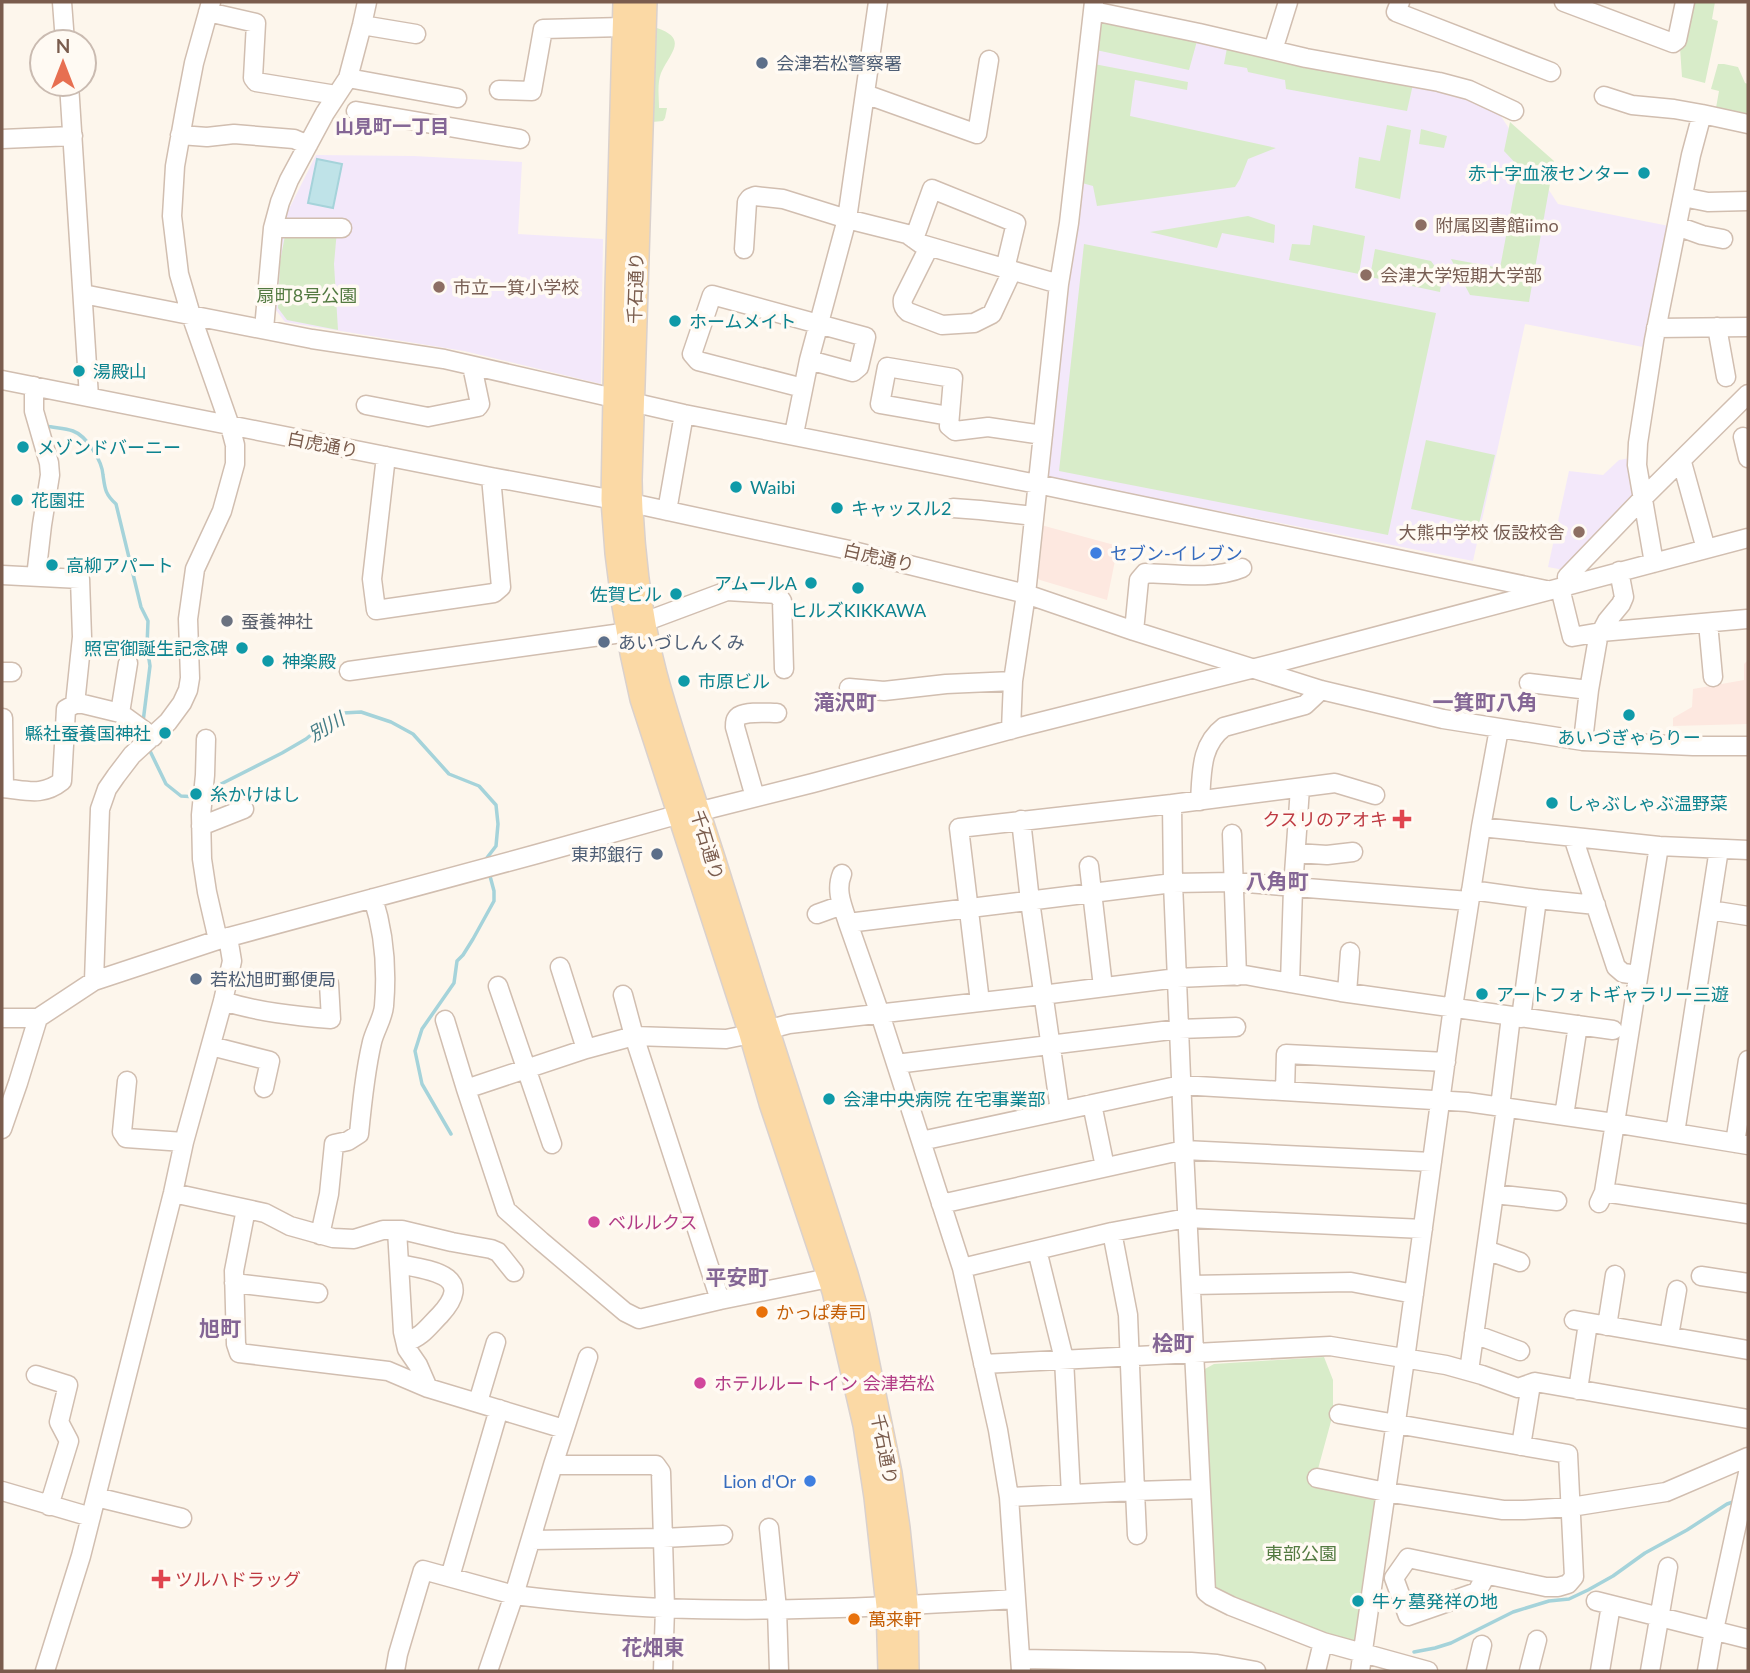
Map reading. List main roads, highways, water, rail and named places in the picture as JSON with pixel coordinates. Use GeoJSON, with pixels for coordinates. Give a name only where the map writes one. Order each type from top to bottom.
{"type":"FeatureCollection","features":[{"type":"Feature","properties":{"kind":"main road","name":"千石通り"},"geometry":{"type":"LineString","coordinates":[[625,2],[622,501],[637,627],[654,671],[673,737],[689,812],[736,933],[760,1032],[771,1103],[829,1278],[847,1344],[865,1425],[907,1671]]}},
{"type":"Feature","properties":{"kind":"main road","name":"千石通り"},"geometry":{"type":"LineString","coordinates":[[623,400],[645,2]]}},
{"type":"Feature","properties":{"kind":"main road","name":"千石通り"},"geometry":{"type":"LineString","coordinates":[[760,1032],[846,1274],[858,1316],[890,1473],[897,1605],[890,1671]]}},
{"type":"Feature","properties":{"kind":"water"},"geometry":{"type":"Polygon","coordinates":[[[317,159],[342,164],[333,208],[308,203],[317,159]]]}},
{"type":"Feature","properties":{"kind":"waterway","name":"別川"},"geometry":{"type":"LineString","coordinates":[[46,426],[73,431],[88,443],[100,463],[106,491],[116,504],[141,607],[148,621],[147,646],[150,666],[143,722]]}},
{"type":"Feature","properties":{"kind":"waterway","name":"別川"},"geometry":{"type":"LineString","coordinates":[[210,794],[221,784],[306,739],[328,721],[343,713],[361,712],[391,722],[413,734],[449,774],[479,786],[496,805],[496,846],[486,859]]}},
{"type":"Feature","properties":{"kind":"waterway","name":"別川"},"geometry":{"type":"LineString","coordinates":[[150,751],[166,784],[181,796],[197,797]]}},
{"type":"Feature","properties":{"kind":"waterway"},"geometry":{"type":"LineString","coordinates":[[451,1134],[422,1084],[415,1051],[422,1029],[454,983],[457,961],[494,901],[490,876]]}},
{"type":"Feature","properties":{"kind":"waterway"},"geometry":{"type":"LineString","coordinates":[[1414,1652],[1451,1643],[1513,1612],[1549,1601],[1569,1599],[1613,1576],[1645,1553],[1736,1501]]}},
{"type":"Feature","properties":{"kind":"place","name":"会津若松警察署"},"geometry":{"type":"Point","coordinates":[762,63]}},
{"type":"Feature","properties":{"kind":"place","name":"赤十字血液センター"},"geometry":{"type":"Point","coordinates":[1644,173]}},
{"type":"Feature","properties":{"kind":"place","name":"附属図書館iimo"},"geometry":{"type":"Point","coordinates":[1421,225]}},
{"type":"Feature","properties":{"kind":"place","name":"会津大学短期大学部"},"geometry":{"type":"Point","coordinates":[1366,275]}},
{"type":"Feature","properties":{"kind":"place","name":"市立一箕小学校"},"geometry":{"type":"Point","coordinates":[439,287]}},
{"type":"Feature","properties":{"kind":"place","name":"ホームメイト"},"geometry":{"type":"Point","coordinates":[675,321]}},
{"type":"Feature","properties":{"kind":"place","name":"湯殿山"},"geometry":{"type":"Point","coordinates":[79,371]}},
{"type":"Feature","properties":{"kind":"place","name":"メゾンドバーニー"},"geometry":{"type":"Point","coordinates":[23,447]}},
{"type":"Feature","properties":{"kind":"place","name":"Waibi"},"geometry":{"type":"Point","coordinates":[736,487]}},
{"type":"Feature","properties":{"kind":"place","name":"花園荘"},"geometry":{"type":"Point","coordinates":[17,500]}},
{"type":"Feature","properties":{"kind":"place","name":"キャッスル2"},"geometry":{"type":"Point","coordinates":[837,508]}},
{"type":"Feature","properties":{"kind":"place","name":"大熊中学校 仮設校舎"},"geometry":{"type":"Point","coordinates":[1579,532]}},
{"type":"Feature","properties":{"kind":"place","name":"セブン-イレブン"},"geometry":{"type":"Point","coordinates":[1096,553]}},
{"type":"Feature","properties":{"kind":"place","name":"高柳アパート"},"geometry":{"type":"Point","coordinates":[52,565]}},
{"type":"Feature","properties":{"kind":"place","name":"アムールA"},"geometry":{"type":"Point","coordinates":[811,583]}},
{"type":"Feature","properties":{"kind":"place","name":"ヒルズKIKKAWA"},"geometry":{"type":"Point","coordinates":[858,588]}},
{"type":"Feature","properties":{"kind":"place","name":"佐賀ビル"},"geometry":{"type":"Point","coordinates":[676,594]}},
{"type":"Feature","properties":{"kind":"place","name":"蚕養神社"},"geometry":{"type":"Point","coordinates":[227,621]}},
{"type":"Feature","properties":{"kind":"place","name":"あいづしんくみ"},"geometry":{"type":"Point","coordinates":[604,642]}},
{"type":"Feature","properties":{"kind":"place","name":"照宮御誕生記念碑"},"geometry":{"type":"Point","coordinates":[242,648]}},
{"type":"Feature","properties":{"kind":"place","name":"神楽殿"},"geometry":{"type":"Point","coordinates":[268,661]}},
{"type":"Feature","properties":{"kind":"place","name":"市原ビル"},"geometry":{"type":"Point","coordinates":[684,681]}},
{"type":"Feature","properties":{"kind":"place","name":"あいづぎゃらりー"},"geometry":{"type":"Point","coordinates":[1629,715]}},
{"type":"Feature","properties":{"kind":"place","name":"縣社蚕養国神社"},"geometry":{"type":"Point","coordinates":[165,733]}},
{"type":"Feature","properties":{"kind":"place","name":"糸かけはし"},"geometry":{"type":"Point","coordinates":[196,794]}},
{"type":"Feature","properties":{"kind":"place","name":"しゃぶしゃぶ温野菜"},"geometry":{"type":"Point","coordinates":[1552,803]}},
{"type":"Feature","properties":{"kind":"place","name":"クスリのアオキ"},"geometry":{"type":"Point","coordinates":[1402,819]}},
{"type":"Feature","properties":{"kind":"place","name":"東邦銀行"},"geometry":{"type":"Point","coordinates":[657,854]}},
{"type":"Feature","properties":{"kind":"place","name":"若松旭町郵便局"},"geometry":{"type":"Point","coordinates":[196,979]}},
{"type":"Feature","properties":{"kind":"place","name":"アートフォトギャラリー三遊"},"geometry":{"type":"Point","coordinates":[1482,994]}},
{"type":"Feature","properties":{"kind":"place","name":"会津中央病院 在宅事業部"},"geometry":{"type":"Point","coordinates":[829,1099]}},
{"type":"Feature","properties":{"kind":"place","name":"ベルルクス"},"geometry":{"type":"Point","coordinates":[594,1222]}},
{"type":"Feature","properties":{"kind":"place","name":"かっぱ寿司"},"geometry":{"type":"Point","coordinates":[762,1312]}},
{"type":"Feature","properties":{"kind":"place","name":"ホテルルートイン 会津若松"},"geometry":{"type":"Point","coordinates":[700,1383]}},
{"type":"Feature","properties":{"kind":"place","name":"Lion d'Or"},"geometry":{"type":"Point","coordinates":[810,1481]}},
{"type":"Feature","properties":{"kind":"place","name":"ツルハドラッグ"},"geometry":{"type":"Point","coordinates":[161,1579]}},
{"type":"Feature","properties":{"kind":"place","name":"牛ヶ墓発祥の地"},"geometry":{"type":"Point","coordinates":[1358,1601]}},
{"type":"Feature","properties":{"kind":"place","name":"萬来軒"},"geometry":{"type":"Point","coordinates":[854,1619]}},
{"type":"Feature","properties":{"kind":"district","name":"山見町一丁目"},"geometry":{"type":"Point","coordinates":[392,125]}},
{"type":"Feature","properties":{"kind":"district","name":"滝沢町"},"geometry":{"type":"Point","coordinates":[845,701]}},
{"type":"Feature","properties":{"kind":"district","name":"一箕町八角"},"geometry":{"type":"Point","coordinates":[1485,701]}},
{"type":"Feature","properties":{"kind":"district","name":"八角町"},"geometry":{"type":"Point","coordinates":[1277,880]}},
{"type":"Feature","properties":{"kind":"district","name":"平安町"},"geometry":{"type":"Point","coordinates":[737,1276]}},
{"type":"Feature","properties":{"kind":"district","name":"旭町"},"geometry":{"type":"Point","coordinates":[220,1327]}},
{"type":"Feature","properties":{"kind":"district","name":"桧町"},"geometry":{"type":"Point","coordinates":[1173,1342]}},
{"type":"Feature","properties":{"kind":"district","name":"花畑東"},"geometry":{"type":"Point","coordinates":[653,1646]}},
{"type":"Feature","properties":{"kind":"park label","name":"扇町8号公園"},"geometry":{"type":"Point","coordinates":[307,295]}},
{"type":"Feature","properties":{"kind":"park label","name":"東部公園"},"geometry":{"type":"Point","coordinates":[1301,1553]}}]}
